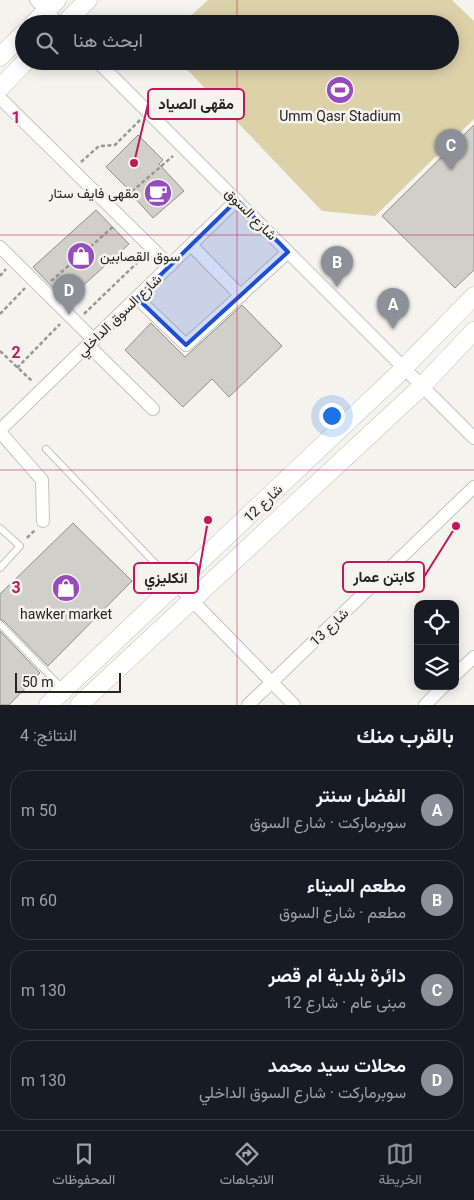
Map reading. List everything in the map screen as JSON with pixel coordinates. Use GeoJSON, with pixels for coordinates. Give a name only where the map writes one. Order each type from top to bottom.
{"type":"FeatureCollection","features":[{"type":"Feature","properties":{"kind":"street"},"geometry":{"type":"LineString","coordinates":[[73,15],[88,0]]}},
{"type":"Feature","properties":{"kind":"street"},"geometry":{"type":"LineString","coordinates":[[39,15],[46,4],[53,15]]}},
{"type":"Feature","properties":{"kind":"street"},"geometry":{"type":"LineString","coordinates":[[0,57],[15,42]]}},
{"type":"Feature","properties":{"kind":"street"},"geometry":{"type":"LineString","coordinates":[[0,88],[17,70]]}},
{"type":"Feature","properties":{"kind":"street","name":"شارع السوق"},"geometry":{"type":"LineString","coordinates":[[106,70],[474,438]]}},
{"type":"Feature","properties":{"kind":"street"},"geometry":{"type":"LineString","coordinates":[[0,98],[170,266]]}},
{"type":"Feature","properties":{"kind":"street","name":"شارع السوق الداخلي"},"geometry":{"type":"LineString","coordinates":[[0,431],[237,200]]}},
{"type":"Feature","properties":{"kind":"street"},"geometry":{"type":"LineString","coordinates":[[191,245],[241,296]]}},
{"type":"Feature","properties":{"kind":"street"},"geometry":{"type":"LineString","coordinates":[[0,247],[72,319],[153,409]]}},
{"type":"Feature","properties":{"kind":"street"},"geometry":{"type":"LineString","coordinates":[[137,298],[186,346],[288,252]]}},
{"type":"Feature","properties":{"kind":"street","name":"شارع 12"},"geometry":{"type":"LineString","coordinates":[[48,705],[403,368],[474,296]]}},
{"type":"Feature","properties":{"kind":"street","name":"شارع 12"},"geometry":{"type":"LineString","coordinates":[[79,705],[421,386],[474,332]]}},
{"type":"Feature","properties":{"kind":"street"},"geometry":{"type":"LineString","coordinates":[[0,431],[42,480],[43,521]]}},
{"type":"Feature","properties":{"kind":"street","name":"شارع 13"},"geometry":{"type":"LineString","coordinates":[[248,705],[474,487]]}},
{"type":"Feature","properties":{"kind":"street"},"geometry":{"type":"LineString","coordinates":[[176,585],[294,705]]}},
{"type":"Feature","properties":{"kind":"street"},"geometry":{"type":"LineString","coordinates":[[459,671],[474,657]]}},
{"type":"Feature","properties":{"kind":"street"},"geometry":{"type":"LineString","coordinates":[[425,705],[440,690]]}},
{"type":"Feature","properties":{"kind":"lane"},"geometry":{"type":"LineString","coordinates":[[46,449],[176,585]]}},
{"type":"Feature","properties":{"kind":"lane"},"geometry":{"type":"LineString","coordinates":[[0,528],[20,546],[0,568]]}},
{"type":"Feature","properties":{"kind":"lane"},"geometry":{"type":"LineString","coordinates":[[0,624],[64,690]]}},
{"type":"Feature","properties":{"kind":"path"},"geometry":{"type":"LineString","coordinates":[[72,169],[100,146],[115,144],[148,112]]}},
{"type":"Feature","properties":{"kind":"path"},"geometry":{"type":"LineString","coordinates":[[112,209],[184,147]]}},
{"type":"Feature","properties":{"kind":"path"},"geometry":{"type":"LineString","coordinates":[[0,314],[122,219]]}},
{"type":"Feature","properties":{"kind":"path"},"geometry":{"type":"LineString","coordinates":[[17,368],[152,248]]}},
{"type":"Feature","properties":{"kind":"path"},"geometry":{"type":"LineString","coordinates":[[0,351],[42,391]]}},
{"type":"Feature","properties":{"kind":"path"},"geometry":{"type":"LineString","coordinates":[[20,546],[43,521]]}},
{"type":"Feature","properties":{"kind":"highlighted area"},"geometry":{"type":"Polygon","coordinates":[[[237,200],[288,252],[186,345],[137,298],[237,200]]]}},
{"type":"Feature","properties":{"kind":"shaded area","name":"Umm Qasr Stadium"},"geometry":{"type":"Polygon","coordinates":[[[208,0],[452,0],[474,21],[474,119],[375,216],[322,211],[188,70],[459,70],[459,15],[192,15],[208,0]]]}},
{"type":"Feature","properties":{"kind":"building"},"geometry":{"type":"Polygon","coordinates":[[[474,125],[474,270],[455,288],[382,216],[474,125]]]}},
{"type":"Feature","properties":{"kind":"building"},"geometry":{"type":"Polygon","coordinates":[[[138,135],[163,160],[159,164],[184,191],[153,218],[133,194],[106,167],[138,135]]]}},
{"type":"Feature","properties":{"kind":"building","name":"سوق القصابين"},"geometry":{"type":"Polygon","coordinates":[[[96,210],[129,244],[66,301],[33,267],[96,210]]]}},
{"type":"Feature","properties":{"kind":"building"},"geometry":{"type":"Polygon","coordinates":[[[242,305],[282,346],[229,397],[212,379],[183,407],[125,350],[151,323],[185,357],[242,305]]]}},
{"type":"Feature","properties":{"kind":"building","name":"hawker market"},"geometry":{"type":"Polygon","coordinates":[[[73,523],[132,581],[48,666],[0,619],[0,594],[73,523]]]}},
{"type":"Feature","properties":{"kind":"building"},"geometry":{"type":"Polygon","coordinates":[[[0,631],[40,673],[9,705],[0,705],[0,631]]]}},
{"type":"Feature","properties":{"kind":"place","name":"Umm Qasr Stadium"},"geometry":{"type":"Point","coordinates":[340,90]}},
{"type":"Feature","properties":{"kind":"place","name":"مقهى الصياد"},"geometry":{"type":"Point","coordinates":[134,163]}},
{"type":"Feature","properties":{"kind":"place","name":"دائرة بلدية ام قصر"},"geometry":{"type":"Point","coordinates":[451,170]}},
{"type":"Feature","properties":{"kind":"place","name":"مقهى فايف ستار"},"geometry":{"type":"Point","coordinates":[158,193]}},
{"type":"Feature","properties":{"kind":"place","name":"سوق القصابين"},"geometry":{"type":"Point","coordinates":[81,256]}},
{"type":"Feature","properties":{"kind":"place","name":"مطعم الميناء"},"geometry":{"type":"Point","coordinates":[337,287]}},
{"type":"Feature","properties":{"kind":"place","name":"محلات سيد محمد"},"geometry":{"type":"Point","coordinates":[69,315]}},
{"type":"Feature","properties":{"kind":"place","name":"الفضل سنتر"},"geometry":{"type":"Point","coordinates":[393,329]}},
{"type":"Feature","properties":{"kind":"place","name":"انكليزي"},"geometry":{"type":"Point","coordinates":[208,520]}},
{"type":"Feature","properties":{"kind":"place","name":"كابتن عمار"},"geometry":{"type":"Point","coordinates":[456,526]}},
{"type":"Feature","properties":{"kind":"place","name":"hawker market"},"geometry":{"type":"Point","coordinates":[66,588]}}]}
